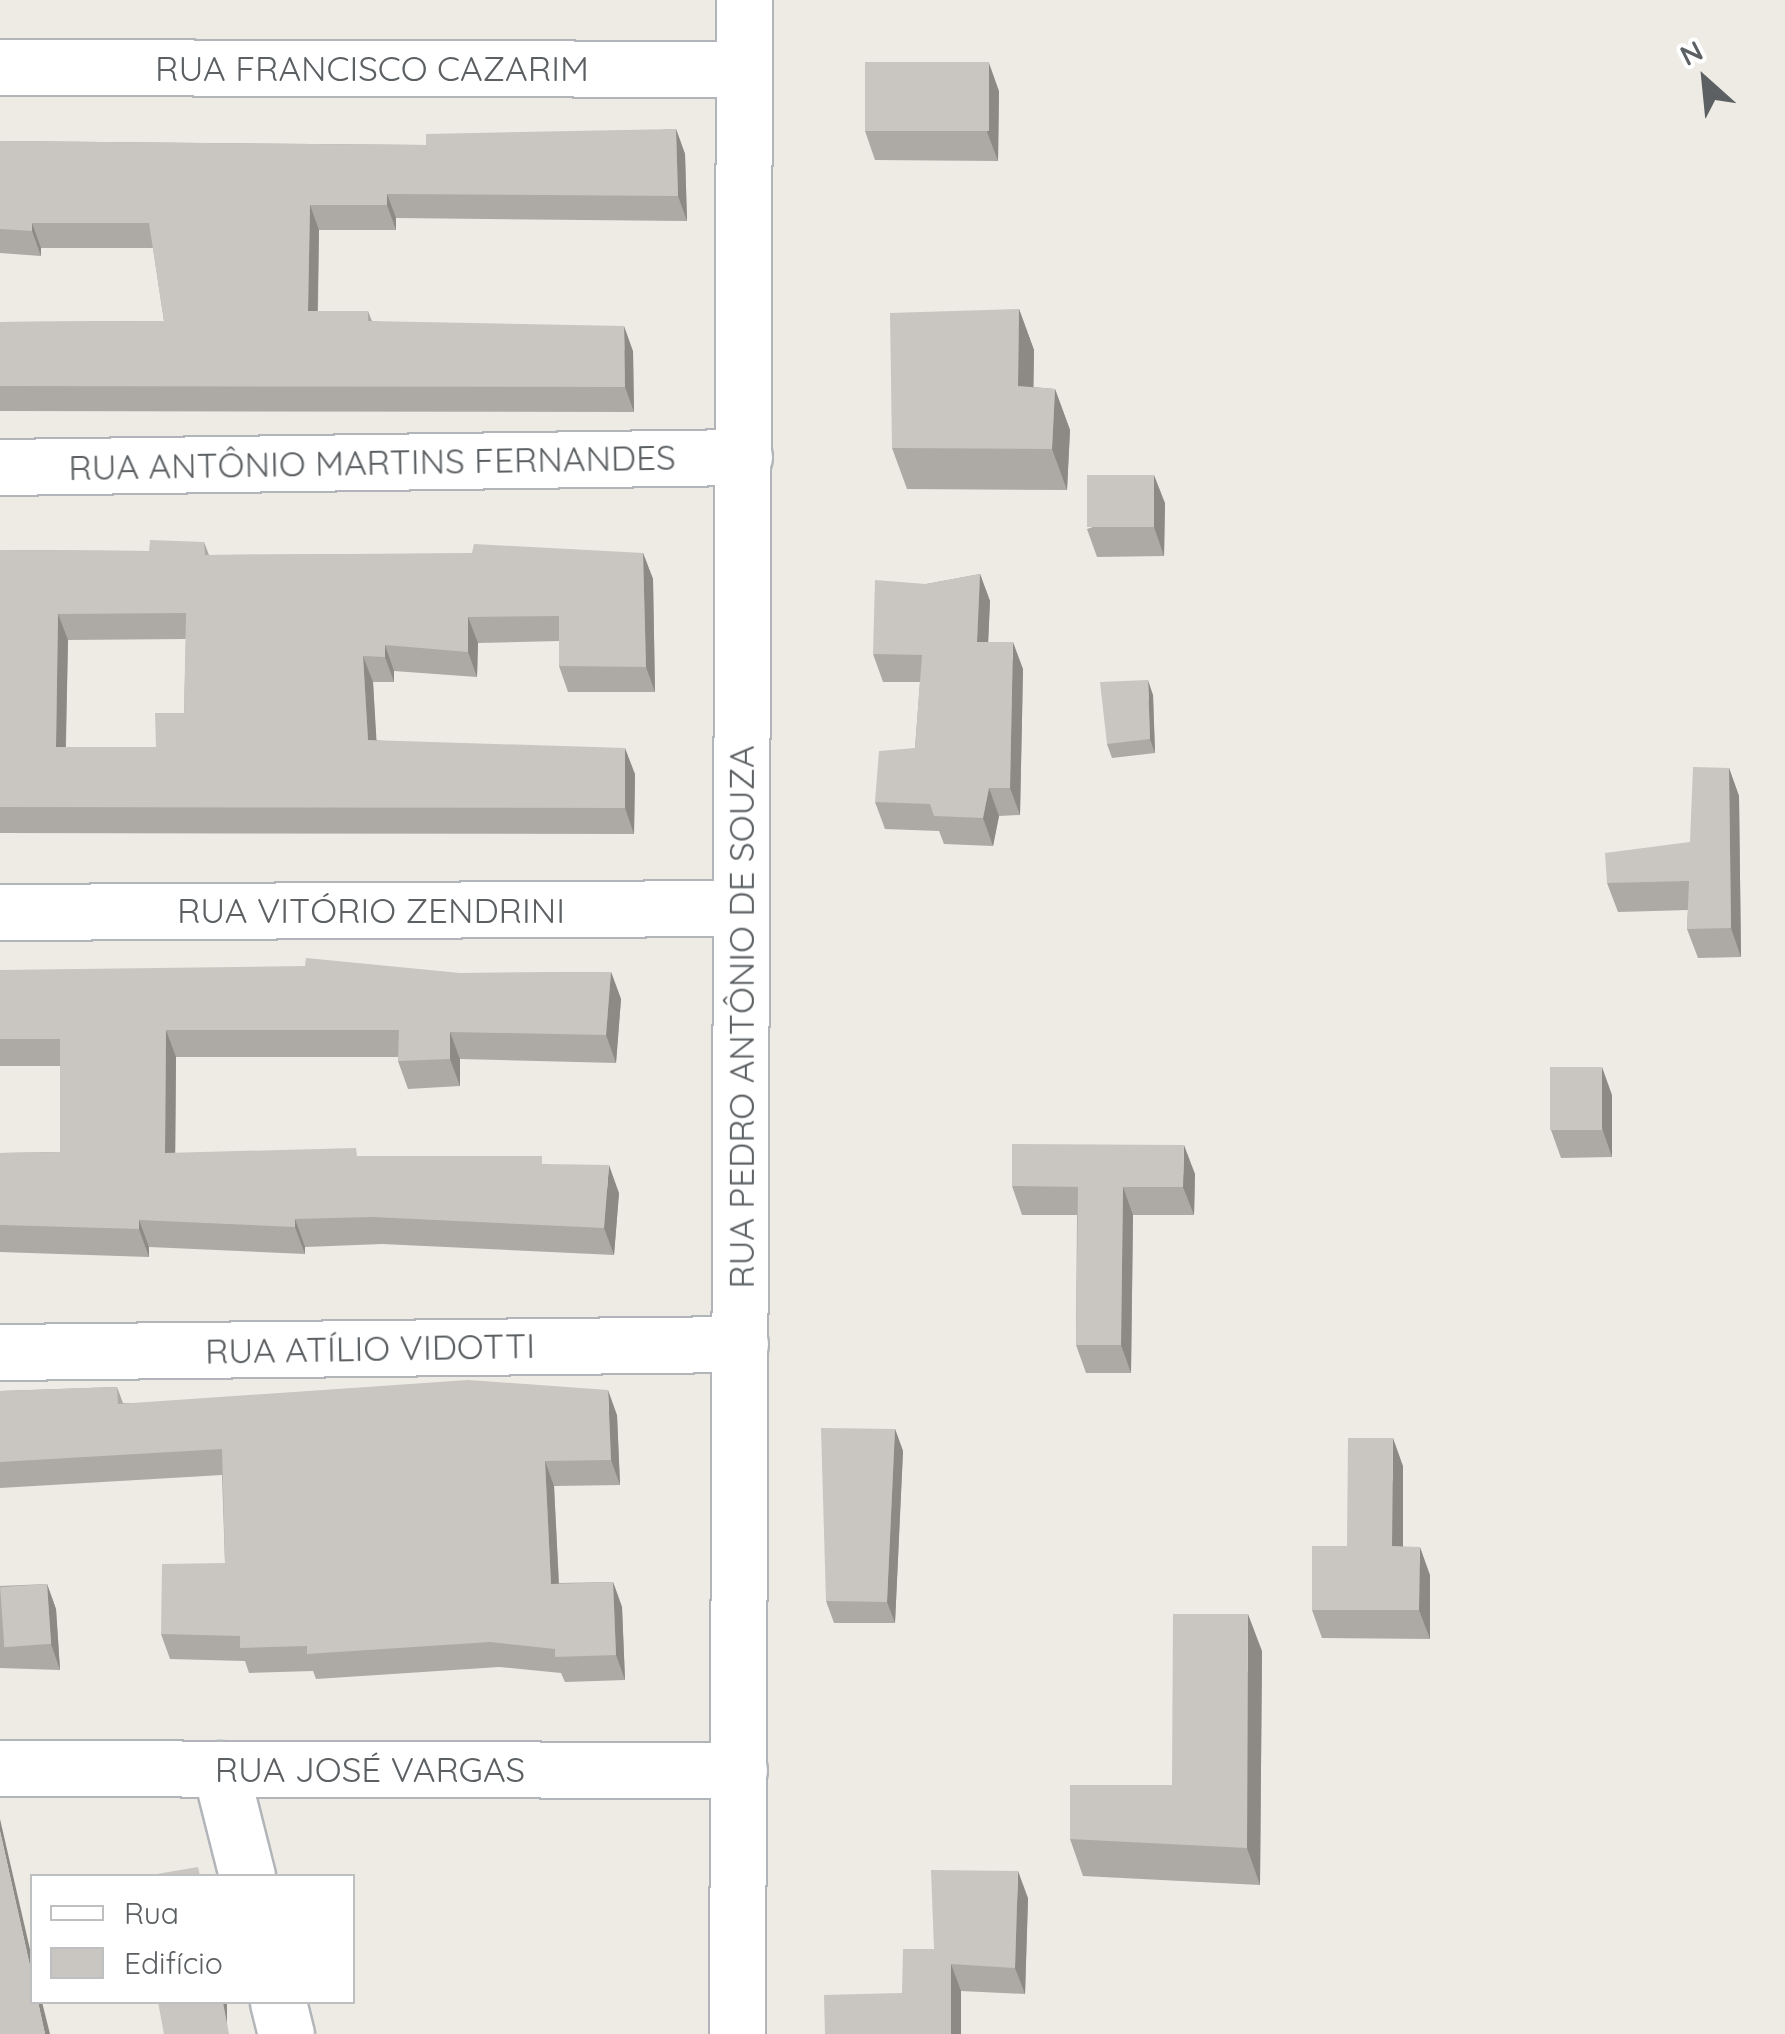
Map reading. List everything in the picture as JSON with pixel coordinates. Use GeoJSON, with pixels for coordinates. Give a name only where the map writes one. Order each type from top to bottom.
{"type":"FeatureCollection","features":[{"type":"Feature","properties":{"kind":"street","name":"RUA PEDRO ANTÔNIO DE SOUZA"},"geometry":{"type":"LineString","coordinates":[[737,2034],[744,0]]}},
{"type":"Feature","properties":{"kind":"street","name":"RUA FRANCISCO CAZARIM"},"geometry":{"type":"LineString","coordinates":[[0,67],[744,69]]}},
{"type":"Feature","properties":{"kind":"street","name":"RUA ANTÔNIO MARTINS FERNANDES"},"geometry":{"type":"LineString","coordinates":[[0,467],[744,457]]}},
{"type":"Feature","properties":{"kind":"street","name":"RUA VITÓRIO ZENDRINI"},"geometry":{"type":"LineString","coordinates":[[0,912],[742,908]]}},
{"type":"Feature","properties":{"kind":"street","name":"RUA ATÍLIO VIDOTTI"},"geometry":{"type":"LineString","coordinates":[[0,1352],[740,1344]]}},
{"type":"Feature","properties":{"kind":"street","name":"RUA JOSÉ VARGAS"},"geometry":{"type":"LineString","coordinates":[[0,1768],[739,1770]]}},
{"type":"Feature","properties":{"kind":"street"},"geometry":{"type":"LineString","coordinates":[[220,1769],[246,1874]]}},
{"type":"Feature","properties":{"kind":"street"},"geometry":{"type":"LineString","coordinates":[[278,2004],[286,2034]]}},
{"type":"Feature","properties":{"kind":"building"},"geometry":{"type":"Polygon","coordinates":[[[865,62],[989,62],[989,131],[865,131],[865,62]]]}},
{"type":"Feature","properties":{"kind":"building"},"geometry":{"type":"Polygon","coordinates":[[[676,129],[678,196],[387,194],[387,205],[310,205],[308,311],[368,311],[368,321],[624,326],[625,387],[0,386],[0,322],[164,321],[149,223],[32,223],[32,231],[0,229],[0,141],[426,145],[426,134],[676,129]]]}},
{"type":"Feature","properties":{"kind":"building"},"geometry":{"type":"Polygon","coordinates":[[[1019,309],[1018,386],[1055,389],[1052,449],[892,448],[890,313],[1019,309]]]}},
{"type":"Feature","properties":{"kind":"building"},"geometry":{"type":"Polygon","coordinates":[[[1087,475],[1154,475],[1154,527],[1087,527],[1087,475]]]}},
{"type":"Feature","properties":{"kind":"building"},"geometry":{"type":"Polygon","coordinates":[[[150,540],[204,542],[205,555],[472,553],[474,544],[643,553],[646,667],[559,666],[559,616],[468,617],[468,652],[385,645],[385,657],[363,656],[368,740],[625,748],[625,808],[0,807],[0,550],[149,551],[150,540]],[[186,613],[58,614],[56,747],[156,747],[155,713],[184,713],[186,613]]]}},
{"type":"Feature","properties":{"kind":"building"},"geometry":{"type":"Polygon","coordinates":[[[980,574],[977,642],[1013,642],[1010,788],[989,788],[983,818],[934,816],[930,804],[875,802],[879,751],[915,748],[922,655],[873,654],[875,580],[926,584],[980,574]]]}},
{"type":"Feature","properties":{"kind":"building"},"geometry":{"type":"Polygon","coordinates":[[[1148,680],[1150,739],[1107,744],[1100,682],[1148,680]]]}},
{"type":"Feature","properties":{"kind":"building"},"geometry":{"type":"Polygon","coordinates":[[[1693,767],[1729,768],[1731,928],[1687,929],[1689,881],[1607,883],[1605,853],[1690,842],[1693,767]]]}},
{"type":"Feature","properties":{"kind":"building"},"geometry":{"type":"Polygon","coordinates":[[[306,958],[460,973],[611,972],[606,1035],[450,1032],[450,1059],[398,1061],[399,1030],[166,1030],[165,1153],[356,1148],[357,1156],[542,1156],[542,1164],[609,1165],[604,1228],[372,1217],[295,1219],[295,1227],[139,1220],[139,1229],[0,1225],[0,1153],[60,1152],[60,1039],[0,1039],[0,970],[305,966],[306,958]]]}},
{"type":"Feature","properties":{"kind":"building"},"geometry":{"type":"Polygon","coordinates":[[[1550,1067],[1602,1067],[1602,1130],[1550,1130],[1550,1067]]]}},
{"type":"Feature","properties":{"kind":"building"},"geometry":{"type":"Polygon","coordinates":[[[1012,1144],[1184,1145],[1183,1187],[1123,1187],[1121,1345],[1076,1345],[1078,1187],[1012,1186],[1012,1144]]]}},
{"type":"Feature","properties":{"kind":"building"},"geometry":{"type":"Polygon","coordinates":[[[468,1380],[608,1390],[611,1460],[545,1461],[551,1584],[613,1582],[616,1655],[555,1657],[555,1649],[490,1642],[307,1654],[307,1646],[240,1648],[240,1636],[161,1634],[162,1564],[225,1563],[222,1449],[0,1462],[0,1391],[117,1387],[118,1404],[468,1380]]]}},
{"type":"Feature","properties":{"kind":"building"},"geometry":{"type":"Polygon","coordinates":[[[821,1428],[895,1429],[887,1602],[826,1601],[821,1428]]]}},
{"type":"Feature","properties":{"kind":"building"},"geometry":{"type":"Polygon","coordinates":[[[1348,1438],[1393,1438],[1392,1546],[1420,1547],[1419,1610],[1312,1610],[1312,1546],[1347,1546],[1348,1438]]]}},
{"type":"Feature","properties":{"kind":"building"},"geometry":{"type":"Polygon","coordinates":[[[47,1584],[51,1644],[4,1647],[0,1587],[47,1584]]]}},
{"type":"Feature","properties":{"kind":"building"},"geometry":{"type":"Polygon","coordinates":[[[1173,1614],[1248,1614],[1247,1848],[1070,1839],[1070,1785],[1172,1785],[1173,1614]]]}},
{"type":"Feature","properties":{"kind":"building"},"geometry":{"type":"Polygon","coordinates":[[[0,1831],[30,1966],[30,2004],[38,2004],[45,2034],[0,2034],[0,1831]]]}},
{"type":"Feature","properties":{"kind":"building"},"geometry":{"type":"Polygon","coordinates":[[[198,1867],[200,1874],[157,1874],[198,1867]]]}},
{"type":"Feature","properties":{"kind":"building"},"geometry":{"type":"Polygon","coordinates":[[[931,1870],[1018,1871],[1015,1968],[951,1964],[951,2034],[825,2034],[824,1995],[902,1993],[903,1949],[934,1949],[931,1870]]]}},
{"type":"Feature","properties":{"kind":"building"},"geometry":{"type":"Polygon","coordinates":[[[158,2004],[223,2004],[229,2034],[164,2034],[158,2004]]]}}]}
